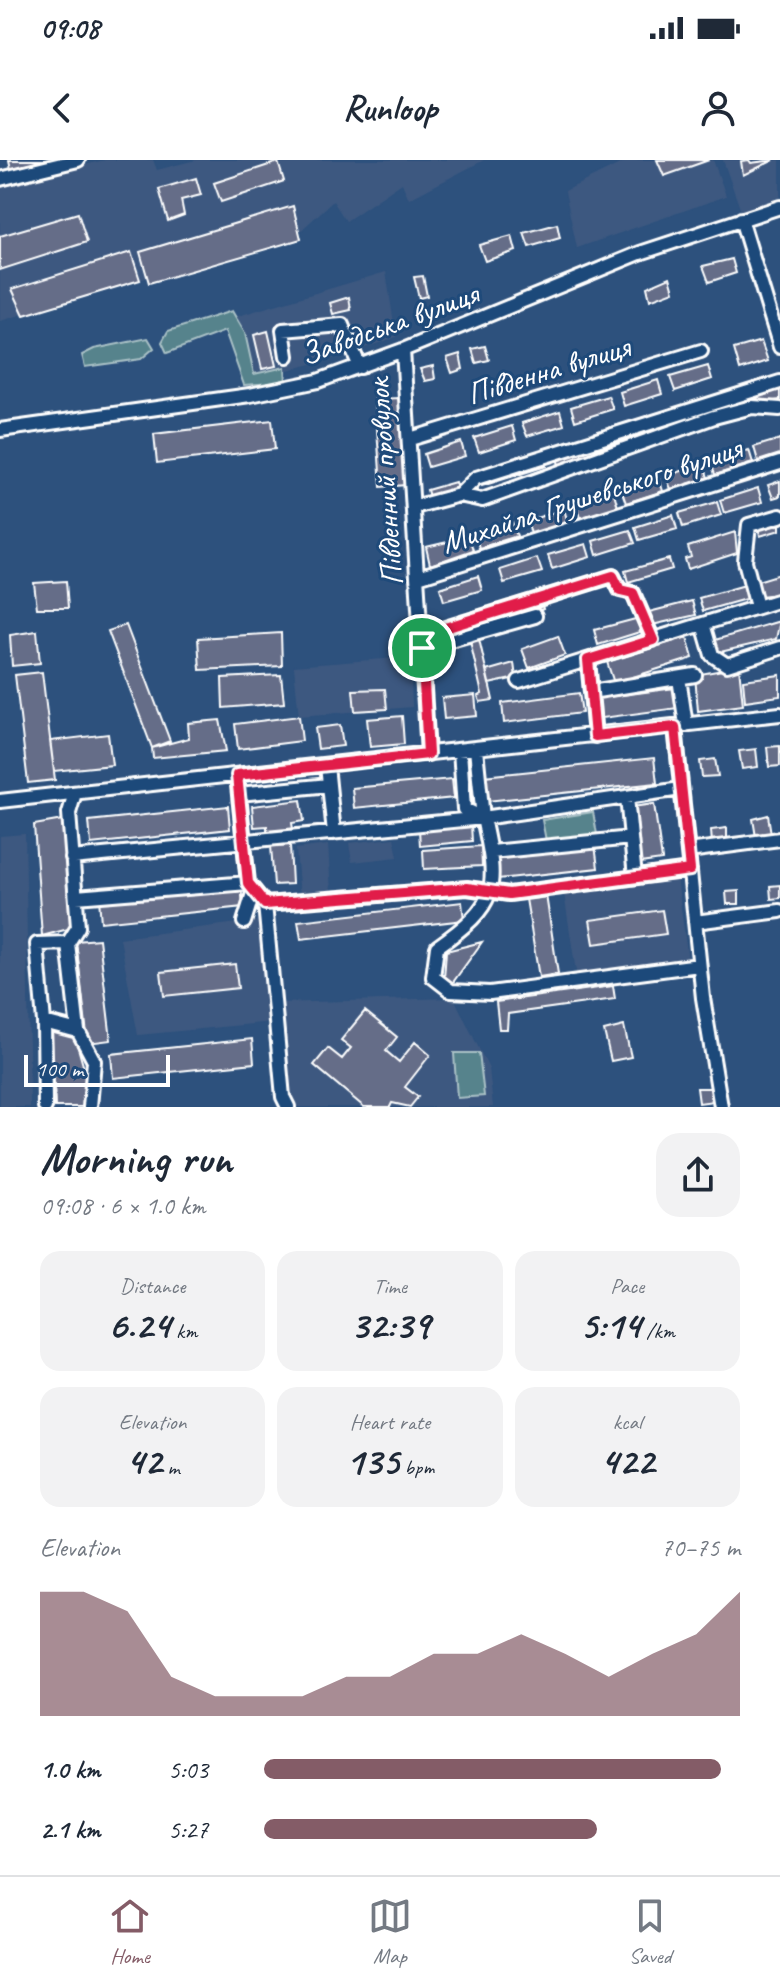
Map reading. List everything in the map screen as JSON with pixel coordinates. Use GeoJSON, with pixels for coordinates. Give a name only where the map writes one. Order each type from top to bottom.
{"type":"FeatureCollection","features":[{"type":"Feature","properties":{"kind":"street"},"geometry":{"type":"LineString","coordinates":[[0,179],[78,160]]}},
{"type":"Feature","properties":{"kind":"street","name":"Заводська вулиця"},"geometry":{"type":"LineString","coordinates":[[0,430],[250,395],[318,381],[403,350],[640,253],[780,207]]}},
{"type":"Feature","properties":{"kind":"street"},"geometry":{"type":"LineString","coordinates":[[741,219],[773,302],[780,347]]}},
{"type":"Feature","properties":{"kind":"street"},"geometry":{"type":"LineString","coordinates":[[287,356],[283,330],[342,325],[360,367]]}},
{"type":"Feature","properties":{"kind":"street","name":"Південний провулок"},"geometry":{"type":"LineString","coordinates":[[403,350],[428,754]]}},
{"type":"Feature","properties":{"kind":"street","name":"Південна вулиця"},"geometry":{"type":"LineString","coordinates":[[410,439],[701,351]]}},
{"type":"Feature","properties":{"kind":"street"},"geometry":{"type":"LineString","coordinates":[[459,495],[476,478],[780,382]]}},
{"type":"Feature","properties":{"kind":"street"},"geometry":{"type":"LineString","coordinates":[[414,507],[459,495],[482,500],[701,422],[752,407],[780,409]]}},
{"type":"Feature","properties":{"kind":"street"},"geometry":{"type":"LineString","coordinates":[[698,408],[701,422]]}},
{"type":"Feature","properties":{"kind":"street","name":"Михайла Грушевського вулиця"},"geometry":{"type":"LineString","coordinates":[[418,577],[780,463]]}},
{"type":"Feature","properties":{"kind":"street"},"geometry":{"type":"LineString","coordinates":[[757,607],[745,561],[749,525],[780,516]]}},
{"type":"Feature","properties":{"kind":"street"},"geometry":{"type":"LineString","coordinates":[[442,641],[445,628],[613,576],[620,590],[633,593],[653,640]]}},
{"type":"Feature","properties":{"kind":"street"},"geometry":{"type":"LineString","coordinates":[[519,681],[780,600]]}},
{"type":"Feature","properties":{"kind":"street"},"geometry":{"type":"LineString","coordinates":[[422,648],[535,616]]}},
{"type":"Feature","properties":{"kind":"street"},"geometry":{"type":"LineString","coordinates":[[703,624],[712,655],[727,665],[780,648]]}},
{"type":"Feature","properties":{"kind":"street"},"geometry":{"type":"LineString","coordinates":[[588,660],[595,736]]}},
{"type":"Feature","properties":{"kind":"street"},"geometry":{"type":"LineString","coordinates":[[591,692],[695,675]]}},
{"type":"Feature","properties":{"kind":"street"},"geometry":{"type":"LineString","coordinates":[[679,678],[681,789],[699,965],[721,1107]]}},
{"type":"Feature","properties":{"kind":"street"},"geometry":{"type":"LineString","coordinates":[[0,801],[780,714]]}},
{"type":"Feature","properties":{"kind":"street"},"geometry":{"type":"LineString","coordinates":[[476,749],[483,818],[495,869],[482,912],[437,947],[433,977],[451,991],[490,993],[699,965]]}},
{"type":"Feature","properties":{"kind":"street"},"geometry":{"type":"LineString","coordinates":[[460,750],[464,809],[483,818]]}},
{"type":"Feature","properties":{"kind":"street"},"geometry":{"type":"LineString","coordinates":[[327,765],[334,833]]}},
{"type":"Feature","properties":{"kind":"street"},"geometry":{"type":"LineString","coordinates":[[237,775],[251,886],[244,922]]}},
{"type":"Feature","properties":{"kind":"street"},"geometry":{"type":"LineString","coordinates":[[239,794],[329,785]]}},
{"type":"Feature","properties":{"kind":"street"},"geometry":{"type":"LineString","coordinates":[[72,858],[483,818],[681,789]]}},
{"type":"Feature","properties":{"kind":"street"},"geometry":{"type":"LineString","coordinates":[[75,793],[69,813],[78,927],[68,943],[78,1031],[94,1061],[90,1107]]}},
{"type":"Feature","properties":{"kind":"street"},"geometry":{"type":"LineString","coordinates":[[627,797],[635,877]]}},
{"type":"Feature","properties":{"kind":"street"},"geometry":{"type":"LineString","coordinates":[[491,852],[631,838]]}},
{"type":"Feature","properties":{"kind":"street"},"geometry":{"type":"LineString","coordinates":[[688,851],[780,839]]}},
{"type":"Feature","properties":{"kind":"street"},"geometry":{"type":"LineString","coordinates":[[265,904],[467,888],[509,894],[690,870]]}},
{"type":"Feature","properties":{"kind":"street"},"geometry":{"type":"LineString","coordinates":[[76,897],[251,886]]}},
{"type":"Feature","properties":{"kind":"street"},"geometry":{"type":"LineString","coordinates":[[251,886],[265,904],[283,1097],[288,1107]]}},
{"type":"Feature","properties":{"kind":"street"},"geometry":{"type":"LineString","coordinates":[[695,922],[780,911]]}},
{"type":"Feature","properties":{"kind":"street"},"geometry":{"type":"LineString","coordinates":[[45,1107],[44,1022],[37,944],[68,943]]}},
{"type":"Feature","properties":{"kind":"street"},"geometry":{"type":"LineString","coordinates":[[44,1022],[78,1031]]}},
{"type":"Feature","properties":{"kind":"shaded area"},"geometry":{"type":"Polygon","coordinates":[[[105,160],[153,160],[157,170],[196,160],[484,160],[409,199],[402,183],[346,221],[333,201],[298,233],[0,321],[0,186],[105,160]]]}},
{"type":"Feature","properties":{"kind":"shaded area"},"geometry":{"type":"Polygon","coordinates":[[[628,160],[713,160],[726,196],[577,248],[565,191],[628,160]]]}},
{"type":"Feature","properties":{"kind":"shaded area"},"geometry":{"type":"Polygon","coordinates":[[[723,160],[780,160],[780,197],[741,211],[723,160]]]}},
{"type":"Feature","properties":{"kind":"shaded area"},"geometry":{"type":"Polygon","coordinates":[[[386,272],[396,337],[335,358],[248,380],[228,319],[386,272]]]}},
{"type":"Feature","properties":{"kind":"shaded area"},"geometry":{"type":"Polygon","coordinates":[[[410,657],[412,707],[299,716],[294,666],[410,657]]]}},
{"type":"Feature","properties":{"kind":"shaded area"},"geometry":{"type":"Polygon","coordinates":[[[25,834],[30,1107],[0,1107],[0,836],[25,834]]]}},
{"type":"Feature","properties":{"kind":"shaded area"},"geometry":{"type":"Polygon","coordinates":[[[394,838],[398,857],[352,862],[349,843],[394,838]]]}},
{"type":"Feature","properties":{"kind":"shaded area"},"geometry":{"type":"Polygon","coordinates":[[[328,845],[331,893],[300,897],[296,849],[328,845]]]}},
{"type":"Feature","properties":{"kind":"shaded area"},"geometry":{"type":"Polygon","coordinates":[[[677,878],[688,961],[577,978],[564,893],[677,878]]]}},
{"type":"Feature","properties":{"kind":"shaded area"},"geometry":{"type":"Polygon","coordinates":[[[262,920],[272,1022],[138,1035],[120,938],[262,920]]]}},
{"type":"Feature","properties":{"kind":"shaded area"},"geometry":{"type":"Polygon","coordinates":[[[454,998],[489,1069],[493,1107],[291,1107],[286,1098],[278,1003],[454,998]]]}},
{"type":"Feature","properties":{"kind":"green space"},"geometry":{"type":"Polygon","coordinates":[[[232,311],[245,333],[254,374],[285,367],[286,382],[244,385],[225,331],[167,353],[162,342],[168,331],[232,311]]]}},
{"type":"Feature","properties":{"kind":"green space"},"geometry":{"type":"Polygon","coordinates":[[[148,338],[154,348],[141,359],[85,367],[82,355],[94,349],[148,338]]]}},
{"type":"Feature","properties":{"kind":"green space"},"geometry":{"type":"Polygon","coordinates":[[[593,812],[598,840],[547,846],[542,820],[593,812]]]}},
{"type":"Feature","properties":{"kind":"green space"},"geometry":{"type":"Polygon","coordinates":[[[454,1053],[479,1053],[484,1096],[457,1098],[454,1053]]]}},
{"type":"Feature","properties":{"kind":"building"},"geometry":{"type":"Polygon","coordinates":[[[9,160],[45,160],[11,169],[9,160]]]}},
{"type":"Feature","properties":{"kind":"building"},"geometry":{"type":"Polygon","coordinates":[[[657,160],[709,160],[664,176],[657,160]]]}},
{"type":"Feature","properties":{"kind":"building"},"geometry":{"type":"Polygon","coordinates":[[[749,160],[751,163],[774,160],[743,175],[741,161],[749,160]]]}},
{"type":"Feature","properties":{"kind":"building"},"geometry":{"type":"Polygon","coordinates":[[[278,162],[284,181],[221,202],[214,183],[278,162]]]}},
{"type":"Feature","properties":{"kind":"building"},"geometry":{"type":"Polygon","coordinates":[[[196,178],[201,195],[181,200],[184,215],[168,221],[159,189],[196,178]]]}},
{"type":"Feature","properties":{"kind":"building"},"geometry":{"type":"Polygon","coordinates":[[[293,206],[301,239],[149,283],[140,252],[293,206]]]}},
{"type":"Feature","properties":{"kind":"building"},"geometry":{"type":"Polygon","coordinates":[[[78,213],[87,242],[0,270],[0,236],[78,213]]]}},
{"type":"Feature","properties":{"kind":"building"},"geometry":{"type":"Polygon","coordinates":[[[557,224],[560,238],[529,247],[524,233],[557,224]]]}},
{"type":"Feature","properties":{"kind":"building"},"geometry":{"type":"Polygon","coordinates":[[[512,236],[516,251],[485,261],[479,245],[512,236]]]}},
{"type":"Feature","properties":{"kind":"building"},"geometry":{"type":"Polygon","coordinates":[[[131,252],[140,280],[24,315],[12,289],[131,252]]]}},
{"type":"Feature","properties":{"kind":"building"},"geometry":{"type":"Polygon","coordinates":[[[732,259],[736,273],[709,282],[703,266],[732,259]]]}},
{"type":"Feature","properties":{"kind":"building"},"geometry":{"type":"Polygon","coordinates":[[[423,276],[427,296],[419,298],[414,277],[423,276]]]}},
{"type":"Feature","properties":{"kind":"building"},"geometry":{"type":"Polygon","coordinates":[[[670,277],[674,291],[650,300],[647,287],[670,277]]]}},
{"type":"Feature","properties":{"kind":"building"},"geometry":{"type":"Polygon","coordinates":[[[349,297],[351,310],[333,314],[330,303],[349,297]]]}},
{"type":"Feature","properties":{"kind":"building"},"geometry":{"type":"Polygon","coordinates":[[[268,331],[276,366],[262,369],[254,335],[268,331]]]}},
{"type":"Feature","properties":{"kind":"building"},"geometry":{"type":"Polygon","coordinates":[[[761,341],[768,361],[740,370],[734,349],[761,341]]]}},
{"type":"Feature","properties":{"kind":"building"},"geometry":{"type":"Polygon","coordinates":[[[485,346],[489,360],[476,363],[472,349],[485,346]]]}},
{"type":"Feature","properties":{"kind":"building"},"geometry":{"type":"Polygon","coordinates":[[[460,354],[463,369],[452,373],[447,358],[460,354]]]}},
{"type":"Feature","properties":{"kind":"building"},"geometry":{"type":"Polygon","coordinates":[[[433,366],[435,379],[425,381],[420,369],[433,366]]]}},
{"type":"Feature","properties":{"kind":"building"},"geometry":{"type":"Polygon","coordinates":[[[708,366],[712,379],[675,391],[670,377],[708,366]]]}},
{"type":"Feature","properties":{"kind":"building"},"geometry":{"type":"Polygon","coordinates":[[[658,380],[662,394],[624,406],[620,392],[658,380]]]}},
{"type":"Feature","properties":{"kind":"building"},"geometry":{"type":"Polygon","coordinates":[[[780,388],[780,400],[730,409],[728,401],[780,388]]]}},
{"type":"Feature","properties":{"kind":"building"},"geometry":{"type":"Polygon","coordinates":[[[608,396],[613,409],[575,421],[571,407],[608,396]]]}},
{"type":"Feature","properties":{"kind":"building"},"geometry":{"type":"Polygon","coordinates":[[[401,398],[406,485],[381,487],[375,399],[401,398]]]}},
{"type":"Feature","properties":{"kind":"building"},"geometry":{"type":"Polygon","coordinates":[[[560,411],[564,425],[527,436],[522,423],[560,411]]]}},
{"type":"Feature","properties":{"kind":"building"},"geometry":{"type":"Polygon","coordinates":[[[691,412],[694,421],[653,432],[651,425],[691,412]]]}},
{"type":"Feature","properties":{"kind":"building"},"geometry":{"type":"Polygon","coordinates":[[[272,420],[275,449],[157,463],[154,434],[272,420]]]}},
{"type":"Feature","properties":{"kind":"building"},"geometry":{"type":"Polygon","coordinates":[[[512,426],[516,440],[479,452],[474,438],[512,426]]]}},
{"type":"Feature","properties":{"kind":"building"},"geometry":{"type":"Polygon","coordinates":[[[620,435],[624,449],[561,471],[556,455],[620,435]]]}},
{"type":"Feature","properties":{"kind":"building"},"geometry":{"type":"Polygon","coordinates":[[[780,439],[780,454],[758,461],[754,447],[780,439]]]}},
{"type":"Feature","properties":{"kind":"building"},"geometry":{"type":"Polygon","coordinates":[[[461,442],[465,456],[428,467],[424,454],[461,442]]]}},
{"type":"Feature","properties":{"kind":"building"},"geometry":{"type":"Polygon","coordinates":[[[749,450],[753,463],[715,475],[711,461],[749,450]]]}},
{"type":"Feature","properties":{"kind":"building"},"geometry":{"type":"Polygon","coordinates":[[[544,460],[546,466],[482,486],[481,479],[544,460]]]}},
{"type":"Feature","properties":{"kind":"building"},"geometry":{"type":"Polygon","coordinates":[[[704,464],[708,478],[671,489],[666,476],[704,464]]]}},
{"type":"Feature","properties":{"kind":"building"},"geometry":{"type":"Polygon","coordinates":[[[659,478],[663,491],[626,503],[621,489],[659,478]]]}},
{"type":"Feature","properties":{"kind":"building"},"geometry":{"type":"Polygon","coordinates":[[[780,481],[780,496],[773,498],[768,485],[780,481]]]}},
{"type":"Feature","properties":{"kind":"building"},"geometry":{"type":"Polygon","coordinates":[[[455,482],[458,493],[430,500],[427,490],[455,482]]]}},
{"type":"Feature","properties":{"kind":"building"},"geometry":{"type":"Polygon","coordinates":[[[758,488],[762,502],[724,513],[720,500],[758,488]]]}},
{"type":"Feature","properties":{"kind":"building"},"geometry":{"type":"Polygon","coordinates":[[[614,493],[618,507],[580,518],[576,505],[614,493]]]}},
{"type":"Feature","properties":{"kind":"building"},"geometry":{"type":"Polygon","coordinates":[[[717,502],[721,515],[683,527],[679,513],[717,502]]]}},
{"type":"Feature","properties":{"kind":"building"},"geometry":{"type":"Polygon","coordinates":[[[564,509],[568,523],[531,534],[527,521],[564,509]]]}},
{"type":"Feature","properties":{"kind":"building"},"geometry":{"type":"Polygon","coordinates":[[[673,515],[677,529],[639,540],[635,527],[673,515]]]}},
{"type":"Feature","properties":{"kind":"building"},"geometry":{"type":"Polygon","coordinates":[[[780,520],[780,530],[760,536],[758,526],[780,520]]]}},
{"type":"Feature","properties":{"kind":"building"},"geometry":{"type":"Polygon","coordinates":[[[512,522],[517,536],[479,548],[475,534],[512,522]]]}},
{"type":"Feature","properties":{"kind":"building"},"geometry":{"type":"Polygon","coordinates":[[[630,530],[635,543],[597,555],[593,541],[630,530]]]}},
{"type":"Feature","properties":{"kind":"building"},"geometry":{"type":"Polygon","coordinates":[[[735,532],[737,553],[688,569],[685,559],[691,557],[688,547],[735,532]]]}},
{"type":"Feature","properties":{"kind":"building"},"geometry":{"type":"Polygon","coordinates":[[[469,537],[473,550],[430,565],[426,547],[469,537]]]}},
{"type":"Feature","properties":{"kind":"building"},"geometry":{"type":"Polygon","coordinates":[[[586,544],[590,557],[552,569],[548,555],[586,544]]]}},
{"type":"Feature","properties":{"kind":"building"},"geometry":{"type":"Polygon","coordinates":[[[537,558],[542,572],[504,583],[500,570],[537,558]]]}},
{"type":"Feature","properties":{"kind":"building"},"geometry":{"type":"Polygon","coordinates":[[[669,559],[672,569],[628,582],[625,571],[669,559]]]}},
{"type":"Feature","properties":{"kind":"building"},"geometry":{"type":"Polygon","coordinates":[[[780,574],[780,594],[759,596],[754,582],[780,574]]]}},
{"type":"Feature","properties":{"kind":"building"},"geometry":{"type":"Polygon","coordinates":[[[478,576],[482,590],[444,601],[440,588],[478,576]]]}},
{"type":"Feature","properties":{"kind":"building"},"geometry":{"type":"Polygon","coordinates":[[[66,581],[68,608],[37,608],[34,583],[66,581]]]}},
{"type":"Feature","properties":{"kind":"building"},"geometry":{"type":"Polygon","coordinates":[[[745,585],[749,598],[703,611],[699,598],[745,585]]]}},
{"type":"Feature","properties":{"kind":"building"},"geometry":{"type":"Polygon","coordinates":[[[541,601],[543,609],[456,633],[455,627],[541,601]]]}},
{"type":"Feature","properties":{"kind":"building"},"geometry":{"type":"Polygon","coordinates":[[[692,601],[696,615],[652,625],[649,612],[692,601]]]}},
{"type":"Feature","properties":{"kind":"building"},"geometry":{"type":"Polygon","coordinates":[[[643,617],[646,630],[598,645],[594,630],[643,617]]]}},
{"type":"Feature","properties":{"kind":"building"},"geometry":{"type":"Polygon","coordinates":[[[780,621],[776,639],[716,653],[715,640],[780,621]]]}},
{"type":"Feature","properties":{"kind":"building"},"geometry":{"type":"Polygon","coordinates":[[[126,625],[170,741],[152,748],[108,631],[126,625]]]}},
{"type":"Feature","properties":{"kind":"building"},"geometry":{"type":"Polygon","coordinates":[[[37,631],[40,663],[12,666],[10,635],[37,631]]]}},
{"type":"Feature","properties":{"kind":"building"},"geometry":{"type":"Polygon","coordinates":[[[281,633],[282,666],[200,670],[198,638],[281,633]]]}},
{"type":"Feature","properties":{"kind":"building"},"geometry":{"type":"Polygon","coordinates":[[[558,636],[565,655],[529,668],[522,649],[558,636]]]}},
{"type":"Feature","properties":{"kind":"building"},"geometry":{"type":"Polygon","coordinates":[[[687,637],[693,658],[614,683],[607,662],[687,637]]]}},
{"type":"Feature","properties":{"kind":"building"},"geometry":{"type":"Polygon","coordinates":[[[479,639],[493,700],[480,702],[478,696],[482,694],[470,641],[479,639]]]}},
{"type":"Feature","properties":{"kind":"building"},"geometry":{"type":"Polygon","coordinates":[[[514,663],[516,678],[489,684],[486,671],[514,663]]]}},
{"type":"Feature","properties":{"kind":"building"},"geometry":{"type":"Polygon","coordinates":[[[739,667],[743,705],[698,711],[695,675],[739,667]]]}},
{"type":"Feature","properties":{"kind":"building"},"geometry":{"type":"Polygon","coordinates":[[[42,672],[55,780],[28,783],[15,675],[42,672]]]}},
{"type":"Feature","properties":{"kind":"building"},"geometry":{"type":"Polygon","coordinates":[[[281,675],[284,703],[223,708],[222,678],[281,675]]]}},
{"type":"Feature","properties":{"kind":"building"},"geometry":{"type":"Polygon","coordinates":[[[780,675],[780,696],[745,701],[743,680],[780,675]]]}},
{"type":"Feature","properties":{"kind":"building"},"geometry":{"type":"Polygon","coordinates":[[[675,688],[678,708],[595,719],[592,699],[675,688]]]}},
{"type":"Feature","properties":{"kind":"building"},"geometry":{"type":"Polygon","coordinates":[[[385,689],[387,709],[355,711],[353,690],[385,689]]]}},
{"type":"Feature","properties":{"kind":"building"},"geometry":{"type":"Polygon","coordinates":[[[579,693],[582,713],[504,723],[502,703],[579,693]]]}},
{"type":"Feature","properties":{"kind":"building"},"geometry":{"type":"Polygon","coordinates":[[[475,695],[477,716],[444,719],[442,698],[475,695]]]}},
{"type":"Feature","properties":{"kind":"building"},"geometry":{"type":"Polygon","coordinates":[[[299,716],[302,741],[238,749],[235,724],[299,716]]]}},
{"type":"Feature","properties":{"kind":"building"},"geometry":{"type":"Polygon","coordinates":[[[402,716],[404,744],[370,747],[367,719],[402,716]]]}},
{"type":"Feature","properties":{"kind":"building"},"geometry":{"type":"Polygon","coordinates":[[[220,720],[226,751],[153,758],[152,748],[189,738],[188,723],[220,720]]]}},
{"type":"Feature","properties":{"kind":"building"},"geometry":{"type":"Polygon","coordinates":[[[340,725],[343,746],[318,749],[315,728],[340,725]]]}},
{"type":"Feature","properties":{"kind":"building"},"geometry":{"type":"Polygon","coordinates":[[[108,734],[112,765],[54,771],[50,741],[108,734]]]}},
{"type":"Feature","properties":{"kind":"building"},"geometry":{"type":"Polygon","coordinates":[[[780,746],[780,766],[769,767],[767,747],[780,746]]]}},
{"type":"Feature","properties":{"kind":"building"},"geometry":{"type":"Polygon","coordinates":[[[756,749],[758,767],[742,769],[739,751],[756,749]]]}},
{"type":"Feature","properties":{"kind":"building"},"geometry":{"type":"Polygon","coordinates":[[[654,758],[657,783],[487,801],[484,776],[654,758]]]}},
{"type":"Feature","properties":{"kind":"building"},"geometry":{"type":"Polygon","coordinates":[[[715,759],[718,776],[702,777],[700,761],[715,759]]]}},
{"type":"Feature","properties":{"kind":"building"},"geometry":{"type":"Polygon","coordinates":[[[452,779],[454,798],[354,808],[352,788],[452,779]]]}},
{"type":"Feature","properties":{"kind":"building"},"geometry":{"type":"Polygon","coordinates":[[[301,800],[304,821],[292,823],[293,829],[267,833],[267,826],[254,827],[252,806],[301,800]]]}},
{"type":"Feature","properties":{"kind":"building"},"geometry":{"type":"Polygon","coordinates":[[[654,804],[662,860],[640,863],[632,807],[654,804]]]}},
{"type":"Feature","properties":{"kind":"building"},"geometry":{"type":"Polygon","coordinates":[[[228,806],[230,829],[91,844],[89,821],[228,806]]]}},
{"type":"Feature","properties":{"kind":"building"},"geometry":{"type":"Polygon","coordinates":[[[768,815],[771,834],[756,837],[753,819],[768,815]]]}},
{"type":"Feature","properties":{"kind":"building"},"geometry":{"type":"Polygon","coordinates":[[[63,820],[72,928],[42,936],[34,825],[63,820]]]}},
{"type":"Feature","properties":{"kind":"building"},"geometry":{"type":"Polygon","coordinates":[[[471,825],[472,841],[420,846],[419,829],[471,825]]]}},
{"type":"Feature","properties":{"kind":"building"},"geometry":{"type":"Polygon","coordinates":[[[727,828],[727,843],[712,844],[711,830],[727,828]]]}},
{"type":"Feature","properties":{"kind":"building"},"geometry":{"type":"Polygon","coordinates":[[[290,845],[292,884],[274,885],[271,846],[290,845]]]}},
{"type":"Feature","properties":{"kind":"building"},"geometry":{"type":"Polygon","coordinates":[[[595,845],[598,868],[498,879],[496,856],[595,845]]]}},
{"type":"Feature","properties":{"kind":"building"},"geometry":{"type":"Polygon","coordinates":[[[481,846],[482,866],[424,869],[423,850],[481,846]]]}},
{"type":"Feature","properties":{"kind":"building"},"geometry":{"type":"Polygon","coordinates":[[[241,885],[243,907],[101,922],[99,899],[241,885]]]}},
{"type":"Feature","properties":{"kind":"building"},"geometry":{"type":"Polygon","coordinates":[[[780,885],[780,898],[771,899],[770,886],[780,885]]]}},
{"type":"Feature","properties":{"kind":"building"},"geometry":{"type":"Polygon","coordinates":[[[739,891],[739,904],[727,904],[726,892],[739,891]]]}},
{"type":"Feature","properties":{"kind":"building"},"geometry":{"type":"Polygon","coordinates":[[[546,895],[558,974],[539,977],[526,899],[546,895]]]}},
{"type":"Feature","properties":{"kind":"building"},"geometry":{"type":"Polygon","coordinates":[[[462,902],[464,920],[301,939],[298,921],[462,902]]]}},
{"type":"Feature","properties":{"kind":"building"},"geometry":{"type":"Polygon","coordinates":[[[662,910],[666,934],[594,944],[590,920],[662,910]]]}},
{"type":"Feature","properties":{"kind":"building"},"geometry":{"type":"Polygon","coordinates":[[[99,939],[111,1040],[88,1043],[76,941],[99,939]]]}},
{"type":"Feature","properties":{"kind":"building"},"geometry":{"type":"Polygon","coordinates":[[[482,942],[451,985],[444,979],[446,951],[482,942]]]}},
{"type":"Feature","properties":{"kind":"building"},"geometry":{"type":"Polygon","coordinates":[[[235,964],[238,988],[164,996],[161,972],[235,964]]]}},
{"type":"Feature","properties":{"kind":"building"},"geometry":{"type":"Polygon","coordinates":[[[613,986],[615,999],[508,1014],[507,1029],[499,1029],[496,1002],[613,986]]]}},
{"type":"Feature","properties":{"kind":"building"},"geometry":{"type":"Polygon","coordinates":[[[365,1011],[397,1037],[386,1051],[399,1062],[415,1042],[430,1055],[405,1087],[418,1097],[410,1107],[392,1103],[390,1107],[364,1107],[314,1065],[328,1048],[342,1059],[351,1048],[341,1040],[365,1011]]]}},
{"type":"Feature","properties":{"kind":"building"},"geometry":{"type":"Polygon","coordinates":[[[624,1026],[631,1057],[611,1061],[604,1031],[624,1026]]]}},
{"type":"Feature","properties":{"kind":"building"},"geometry":{"type":"Polygon","coordinates":[[[52,1030],[74,1034],[87,1079],[83,1107],[55,1107],[52,1030]]]}},
{"type":"Feature","properties":{"kind":"building"},"geometry":{"type":"Polygon","coordinates":[[[252,1039],[254,1063],[113,1078],[111,1054],[252,1039]]]}},
{"type":"Feature","properties":{"kind":"building"},"geometry":{"type":"Polygon","coordinates":[[[697,1088],[713,1088],[714,1101],[699,1103],[697,1088]]]}},
{"type":"Feature","properties":{"kind":"route"},"geometry":{"type":"LineString","coordinates":[[613,576],[620,590],[633,593],[653,640],[588,660],[595,736],[675,727],[690,870],[509,894],[467,888],[265,904],[248,883],[237,775],[428,754],[422,648],[442,641],[445,628],[613,576]]}}]}
